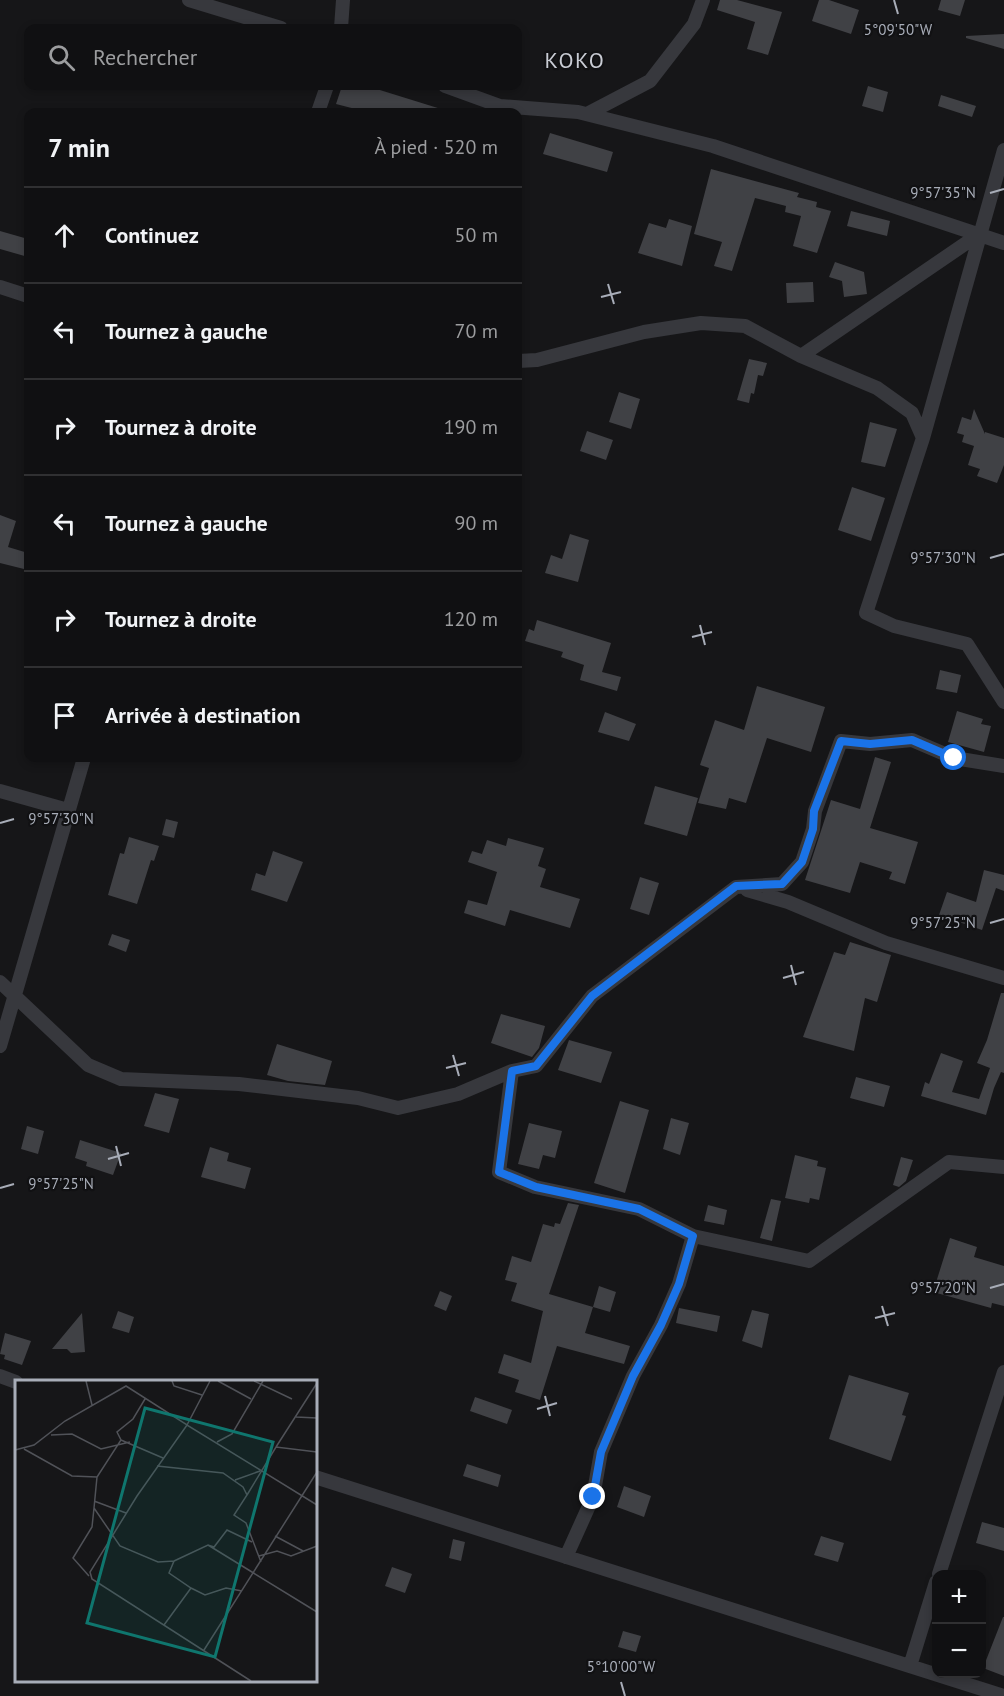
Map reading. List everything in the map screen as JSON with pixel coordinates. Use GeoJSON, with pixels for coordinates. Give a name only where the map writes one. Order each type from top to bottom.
{"type":"FeatureCollection","features":[{"type":"Feature","properties":{"kind":"street"},"geometry":{"type":"LineString","coordinates":[[189,0],[268,24]]}},
{"type":"Feature","properties":{"kind":"street"},"geometry":{"type":"LineString","coordinates":[[341,24],[343,0]]}},
{"type":"Feature","properties":{"kind":"street"},"geometry":{"type":"LineString","coordinates":[[587,114],[650,81],[694,24],[703,0]]}},
{"type":"Feature","properties":{"kind":"street"},"geometry":{"type":"LineString","coordinates":[[319,108],[326,90]]}},
{"type":"Feature","properties":{"kind":"street"},"geometry":{"type":"LineString","coordinates":[[456,90],[500,106],[522,108]]}},
{"type":"Feature","properties":{"kind":"street"},"geometry":{"type":"LineString","coordinates":[[522,108],[587,114],[713,146],[1004,243]]}},
{"type":"Feature","properties":{"kind":"street"},"geometry":{"type":"LineString","coordinates":[[1004,150],[978,235],[923,438],[866,613],[894,626],[968,644],[1004,702]]}},
{"type":"Feature","properties":{"kind":"street"},"geometry":{"type":"LineString","coordinates":[[801,356],[978,235]]}},
{"type":"Feature","properties":{"kind":"street"},"geometry":{"type":"LineString","coordinates":[[0,287],[24,295]]}},
{"type":"Feature","properties":{"kind":"street"},"geometry":{"type":"LineString","coordinates":[[522,361],[537,360],[644,332],[701,323],[745,326],[801,356],[877,388],[912,413],[923,438]]}},
{"type":"Feature","properties":{"kind":"street"},"geometry":{"type":"LineString","coordinates":[[0,982],[88,1065],[121,1079],[240,1084],[358,1098],[398,1108],[458,1094],[512,1071],[536,1066],[592,996],[736,886],[782,884],[802,862],[813,829],[814,811],[841,741],[870,744],[912,740],[954,758],[1004,766]]}},
{"type":"Feature","properties":{"kind":"street"},"geometry":{"type":"LineString","coordinates":[[0,1046],[83,762]]}},
{"type":"Feature","properties":{"kind":"street"},"geometry":{"type":"LineString","coordinates":[[0,791],[68,810]]}},
{"type":"Feature","properties":{"kind":"street"},"geometry":{"type":"LineString","coordinates":[[736,886],[788,902],[886,943],[1004,978]]}},
{"type":"Feature","properties":{"kind":"street"},"geometry":{"type":"LineString","coordinates":[[512,1071],[499,1172],[536,1187],[639,1209],[693,1236],[809,1261],[950,1162],[1004,1167]]}},
{"type":"Feature","properties":{"kind":"street"},"geometry":{"type":"LineString","coordinates":[[566,1557],[593,1497],[601,1452],[633,1376],[661,1325],[679,1284],[693,1236]]}},
{"type":"Feature","properties":{"kind":"street"},"geometry":{"type":"LineString","coordinates":[[941,1570],[1004,1372]]}},
{"type":"Feature","properties":{"kind":"street"},"geometry":{"type":"LineString","coordinates":[[0,1376],[15,1382]]}},
{"type":"Feature","properties":{"kind":"street"},"geometry":{"type":"LineString","coordinates":[[316,1477],[1004,1696]]}},
{"type":"Feature","properties":{"kind":"street"},"geometry":{"type":"LineString","coordinates":[[910,1666],[932,1595]]}},
{"type":"Feature","properties":{"kind":"building"},"geometry":{"type":"Polygon","coordinates":[[[720,0],[737,0],[782,12],[768,55],[747,49],[755,22],[717,10],[720,0]]]}},
{"type":"Feature","properties":{"kind":"building"},"geometry":{"type":"Polygon","coordinates":[[[819,0],[829,0],[859,10],[851,34],[812,21],[819,0]]]}},
{"type":"Feature","properties":{"kind":"building"},"geometry":{"type":"Polygon","coordinates":[[[941,0],[965,0],[960,16],[938,10],[941,0]]]}},
{"type":"Feature","properties":{"kind":"building"},"geometry":{"type":"Polygon","coordinates":[[[1004,34],[1004,49],[966,38],[966,36],[1004,34]]]}},
{"type":"Feature","properties":{"kind":"building"},"geometry":{"type":"Polygon","coordinates":[[[868,86],[888,92],[883,112],[862,106],[868,86]]]}},
{"type":"Feature","properties":{"kind":"building"},"geometry":{"type":"Polygon","coordinates":[[[341,90],[380,90],[438,108],[352,108],[336,104],[341,90]]]}},
{"type":"Feature","properties":{"kind":"building"},"geometry":{"type":"Polygon","coordinates":[[[941,95],[976,106],[972,117],[938,106],[941,95]]]}},
{"type":"Feature","properties":{"kind":"building"},"geometry":{"type":"Polygon","coordinates":[[[550,133],[613,152],[607,172],[543,154],[550,133]]]}},
{"type":"Feature","properties":{"kind":"building"},"geometry":{"type":"Polygon","coordinates":[[[711,169],[799,193],[797,197],[817,202],[816,207],[831,211],[817,253],[793,246],[801,216],[785,212],[786,206],[755,198],[732,271],[714,266],[722,242],[694,234],[711,169]]]}},
{"type":"Feature","properties":{"kind":"building"},"geometry":{"type":"Polygon","coordinates":[[[851,211],[890,221],[887,236],[847,226],[851,211]]]}},
{"type":"Feature","properties":{"kind":"building"},"geometry":{"type":"Polygon","coordinates":[[[669,219],[692,226],[682,266],[638,253],[649,223],[666,228],[669,219]]]}},
{"type":"Feature","properties":{"kind":"building"},"geometry":{"type":"Polygon","coordinates":[[[0,231],[24,238],[24,256],[0,249],[0,231]]]}},
{"type":"Feature","properties":{"kind":"building"},"geometry":{"type":"Polygon","coordinates":[[[835,262],[864,272],[867,294],[844,297],[842,281],[829,277],[835,262]]]}},
{"type":"Feature","properties":{"kind":"building"},"geometry":{"type":"Polygon","coordinates":[[[813,282],[814,302],[787,303],[786,283],[813,282]]]}},
{"type":"Feature","properties":{"kind":"building"},"geometry":{"type":"Polygon","coordinates":[[[749,359],[767,363],[763,376],[758,375],[754,394],[751,393],[749,403],[737,400],[749,359]]]}},
{"type":"Feature","properties":{"kind":"building"},"geometry":{"type":"Polygon","coordinates":[[[619,392],[640,399],[631,429],[609,422],[619,392]]]}},
{"type":"Feature","properties":{"kind":"building"},"geometry":{"type":"Polygon","coordinates":[[[974,409],[985,434],[985,432],[1004,438],[1004,465],[997,483],[977,476],[980,469],[968,465],[974,446],[962,442],[964,435],[957,433],[962,417],[971,420],[974,409]]]}},
{"type":"Feature","properties":{"kind":"building"},"geometry":{"type":"Polygon","coordinates":[[[870,422],[897,429],[885,467],[861,462],[870,422]]]}},
{"type":"Feature","properties":{"kind":"building"},"geometry":{"type":"Polygon","coordinates":[[[587,431],[613,440],[606,460],[580,451],[587,431]]]}},
{"type":"Feature","properties":{"kind":"building"},"geometry":{"type":"Polygon","coordinates":[[[852,487],[885,498],[871,541],[838,530],[852,487]]]}},
{"type":"Feature","properties":{"kind":"building"},"geometry":{"type":"Polygon","coordinates":[[[0,515],[16,521],[8,547],[24,552],[24,569],[0,563],[0,515]]]}},
{"type":"Feature","properties":{"kind":"building"},"geometry":{"type":"Polygon","coordinates":[[[570,534],[589,540],[578,582],[545,573],[551,555],[562,559],[570,534]]]}},
{"type":"Feature","properties":{"kind":"building"},"geometry":{"type":"Polygon","coordinates":[[[537,620],[611,643],[602,672],[621,677],[617,691],[580,680],[584,665],[561,657],[563,652],[525,641],[529,629],[534,631],[537,620]]]}},
{"type":"Feature","properties":{"kind":"building"},"geometry":{"type":"Polygon","coordinates":[[[940,670],[961,675],[957,693],[936,689],[940,670]]]}},
{"type":"Feature","properties":{"kind":"building"},"geometry":{"type":"Polygon","coordinates":[[[757,686],[825,707],[811,752],[767,738],[746,803],[729,798],[726,809],[698,803],[709,768],[700,765],[715,720],[744,730],[757,686]]]}},
{"type":"Feature","properties":{"kind":"building"},"geometry":{"type":"Polygon","coordinates":[[[957,711],[983,719],[981,724],[991,726],[984,752],[948,742],[957,711]]]}},
{"type":"Feature","properties":{"kind":"building"},"geometry":{"type":"Polygon","coordinates":[[[605,712],[636,724],[629,741],[598,732],[605,712]]]}},
{"type":"Feature","properties":{"kind":"building"},"geometry":{"type":"Polygon","coordinates":[[[875,757],[891,762],[870,828],[918,842],[905,884],[889,879],[892,872],[860,862],[850,893],[805,880],[831,800],[860,809],[875,757]]]}},
{"type":"Feature","properties":{"kind":"building"},"geometry":{"type":"Polygon","coordinates":[[[655,786],[698,798],[687,836],[644,824],[655,786]]]}},
{"type":"Feature","properties":{"kind":"building"},"geometry":{"type":"Polygon","coordinates":[[[166,819],[178,822],[174,838],[162,835],[166,819]]]}},
{"type":"Feature","properties":{"kind":"building"},"geometry":{"type":"Polygon","coordinates":[[[129,837],[159,846],[154,861],[151,860],[137,904],[108,895],[120,853],[124,854],[129,837]]]}},
{"type":"Feature","properties":{"kind":"building"},"geometry":{"type":"Polygon","coordinates":[[[508,838],[544,848],[538,866],[546,869],[540,887],[580,899],[570,928],[510,910],[505,926],[464,913],[468,900],[487,905],[497,872],[468,862],[472,851],[482,854],[487,840],[506,846],[508,838]]]}},
{"type":"Feature","properties":{"kind":"building"},"geometry":{"type":"Polygon","coordinates":[[[273,851],[303,862],[287,902],[251,890],[256,873],[265,876],[273,851]]]}},
{"type":"Feature","properties":{"kind":"building"},"geometry":{"type":"Polygon","coordinates":[[[984,870],[1004,875],[1004,891],[996,888],[982,930],[939,915],[947,892],[976,902],[984,870]]]}},
{"type":"Feature","properties":{"kind":"building"},"geometry":{"type":"Polygon","coordinates":[[[640,877],[659,883],[649,915],[630,909],[640,877]]]}},
{"type":"Feature","properties":{"kind":"building"},"geometry":{"type":"Polygon","coordinates":[[[112,934],[130,940],[126,952],[108,945],[112,934]]]}},
{"type":"Feature","properties":{"kind":"building"},"geometry":{"type":"Polygon","coordinates":[[[850,942],[891,955],[877,1002],[865,998],[854,1051],[803,1037],[834,952],[845,955],[850,942]]]}},
{"type":"Feature","properties":{"kind":"building"},"geometry":{"type":"Polygon","coordinates":[[[1001,993],[1004,993],[1004,1073],[1001,1072],[994,1088],[986,1115],[921,1096],[925,1082],[929,1084],[941,1053],[963,1061],[952,1092],[979,1099],[990,1068],[977,1063],[987,1040],[1001,993]]]}},
{"type":"Feature","properties":{"kind":"building"},"geometry":{"type":"Polygon","coordinates":[[[501,1014],[545,1026],[539,1048],[532,1057],[491,1043],[501,1014]]]}},
{"type":"Feature","properties":{"kind":"building"},"geometry":{"type":"Polygon","coordinates":[[[569,1040],[612,1052],[601,1083],[558,1070],[569,1040]]]}},
{"type":"Feature","properties":{"kind":"building"},"geometry":{"type":"Polygon","coordinates":[[[277,1044],[332,1061],[325,1085],[288,1081],[267,1075],[277,1044]]]}},
{"type":"Feature","properties":{"kind":"building"},"geometry":{"type":"Polygon","coordinates":[[[856,1077],[890,1086],[884,1107],[850,1098],[856,1077]]]}},
{"type":"Feature","properties":{"kind":"building"},"geometry":{"type":"Polygon","coordinates":[[[155,1093],[179,1099],[169,1133],[144,1126],[155,1093]]]}},
{"type":"Feature","properties":{"kind":"building"},"geometry":{"type":"Polygon","coordinates":[[[620,1101],[649,1110],[625,1193],[594,1183],[620,1101]]]}},
{"type":"Feature","properties":{"kind":"building"},"geometry":{"type":"Polygon","coordinates":[[[671,1118],[689,1123],[680,1155],[663,1149],[671,1118]]]}},
{"type":"Feature","properties":{"kind":"building"},"geometry":{"type":"Polygon","coordinates":[[[529,1123],[562,1131],[555,1158],[543,1155],[539,1169],[518,1164],[529,1123]]]}},
{"type":"Feature","properties":{"kind":"building"},"geometry":{"type":"Polygon","coordinates":[[[27,1126],[44,1131],[38,1154],[21,1149],[27,1126]]]}},
{"type":"Feature","properties":{"kind":"building"},"geometry":{"type":"Polygon","coordinates":[[[80,1140],[121,1153],[113,1175],[86,1166],[87,1162],[75,1158],[80,1140]]]}},
{"type":"Feature","properties":{"kind":"building"},"geometry":{"type":"Polygon","coordinates":[[[210,1147],[229,1153],[227,1161],[251,1168],[245,1189],[201,1177],[210,1147]]]}},
{"type":"Feature","properties":{"kind":"building"},"geometry":{"type":"Polygon","coordinates":[[[795,1155],[818,1161],[817,1166],[826,1168],[819,1200],[810,1198],[809,1203],[785,1198],[795,1155]]]}},
{"type":"Feature","properties":{"kind":"building"},"geometry":{"type":"Polygon","coordinates":[[[901,1157],[913,1160],[906,1181],[899,1187],[893,1185],[901,1157]]]}},
{"type":"Feature","properties":{"kind":"building"},"geometry":{"type":"Polygon","coordinates":[[[771,1199],[781,1201],[772,1241],[760,1238],[771,1199]]]}},
{"type":"Feature","properties":{"kind":"building"},"geometry":{"type":"Polygon","coordinates":[[[568,1203],[579,1205],[549,1294],[593,1307],[585,1333],[630,1346],[624,1364],[557,1346],[540,1400],[515,1392],[519,1380],[498,1373],[504,1354],[531,1363],[543,1311],[511,1301],[517,1283],[505,1280],[512,1256],[531,1262],[543,1224],[554,1227],[555,1223],[560,1224],[568,1203]]]}},
{"type":"Feature","properties":{"kind":"building"},"geometry":{"type":"Polygon","coordinates":[[[708,1205],[727,1210],[724,1225],[704,1221],[708,1205]]]}},
{"type":"Feature","properties":{"kind":"building"},"geometry":{"type":"Polygon","coordinates":[[[950,1238],[977,1247],[974,1257],[1004,1266],[1004,1306],[992,1303],[991,1308],[933,1292],[950,1238]]]}},
{"type":"Feature","properties":{"kind":"building"},"geometry":{"type":"Polygon","coordinates":[[[599,1286],[616,1292],[610,1312],[593,1307],[599,1286]]]}},
{"type":"Feature","properties":{"kind":"building"},"geometry":{"type":"Polygon","coordinates":[[[440,1291],[452,1296],[446,1311],[434,1306],[440,1291]]]}},
{"type":"Feature","properties":{"kind":"building"},"geometry":{"type":"Polygon","coordinates":[[[679,1308],[720,1316],[717,1332],[676,1323],[679,1308]]]}},
{"type":"Feature","properties":{"kind":"building"},"geometry":{"type":"Polygon","coordinates":[[[752,1310],[769,1314],[762,1348],[742,1341],[752,1310]]]}},
{"type":"Feature","properties":{"kind":"building"},"geometry":{"type":"Polygon","coordinates":[[[118,1311],[134,1317],[129,1333],[112,1328],[118,1311]]]}},
{"type":"Feature","properties":{"kind":"building"},"geometry":{"type":"Polygon","coordinates":[[[82,1313],[85,1352],[71,1353],[67,1349],[52,1349],[82,1313]]]}},
{"type":"Feature","properties":{"kind":"building"},"geometry":{"type":"Polygon","coordinates":[[[5,1333],[31,1341],[22,1365],[4,1359],[5,1355],[0,1354],[5,1333]]]}},
{"type":"Feature","properties":{"kind":"building"},"geometry":{"type":"Polygon","coordinates":[[[849,1375],[909,1393],[902,1415],[906,1416],[891,1461],[829,1439],[849,1375]]]}},
{"type":"Feature","properties":{"kind":"building"},"geometry":{"type":"Polygon","coordinates":[[[475,1397],[512,1410],[507,1424],[470,1411],[475,1397]]]}},
{"type":"Feature","properties":{"kind":"building"},"geometry":{"type":"Polygon","coordinates":[[[467,1464],[501,1475],[498,1487],[463,1476],[467,1464]]]}},
{"type":"Feature","properties":{"kind":"building"},"geometry":{"type":"Polygon","coordinates":[[[624,1486],[651,1496],[644,1517],[617,1507],[624,1486]]]}},
{"type":"Feature","properties":{"kind":"building"},"geometry":{"type":"Polygon","coordinates":[[[982,1522],[1004,1528],[1004,1551],[976,1543],[982,1522]]]}},
{"type":"Feature","properties":{"kind":"building"},"geometry":{"type":"Polygon","coordinates":[[[821,1536],[844,1543],[838,1562],[814,1555],[821,1536]]]}},
{"type":"Feature","properties":{"kind":"building"},"geometry":{"type":"Polygon","coordinates":[[[453,1539],[465,1542],[461,1561],[449,1558],[453,1539]]]}},
{"type":"Feature","properties":{"kind":"building"},"geometry":{"type":"Polygon","coordinates":[[[392,1567],[412,1574],[405,1593],[385,1586],[392,1567]]]}},
{"type":"Feature","properties":{"kind":"building"},"geometry":{"type":"Polygon","coordinates":[[[1004,1617],[1004,1676],[986,1669],[986,1660],[1004,1617]]]}},
{"type":"Feature","properties":{"kind":"building"},"geometry":{"type":"Polygon","coordinates":[[[623,1631],[641,1636],[636,1652],[618,1647],[623,1631]]]}},
{"type":"Feature","properties":{"kind":"district","name":"KOKO"},"geometry":{"type":"Point","coordinates":[575,60]}},
{"type":"Feature","properties":{"kind":"route"},"geometry":{"type":"LineString","coordinates":[[593,1497],[601,1452],[633,1376],[661,1325],[679,1284],[693,1236],[639,1209],[536,1187],[499,1172],[512,1071],[536,1066],[558,1035],[592,996],[736,886],[782,884],[802,862],[813,829],[814,811],[841,741],[870,744],[912,740],[954,758]]}}]}
